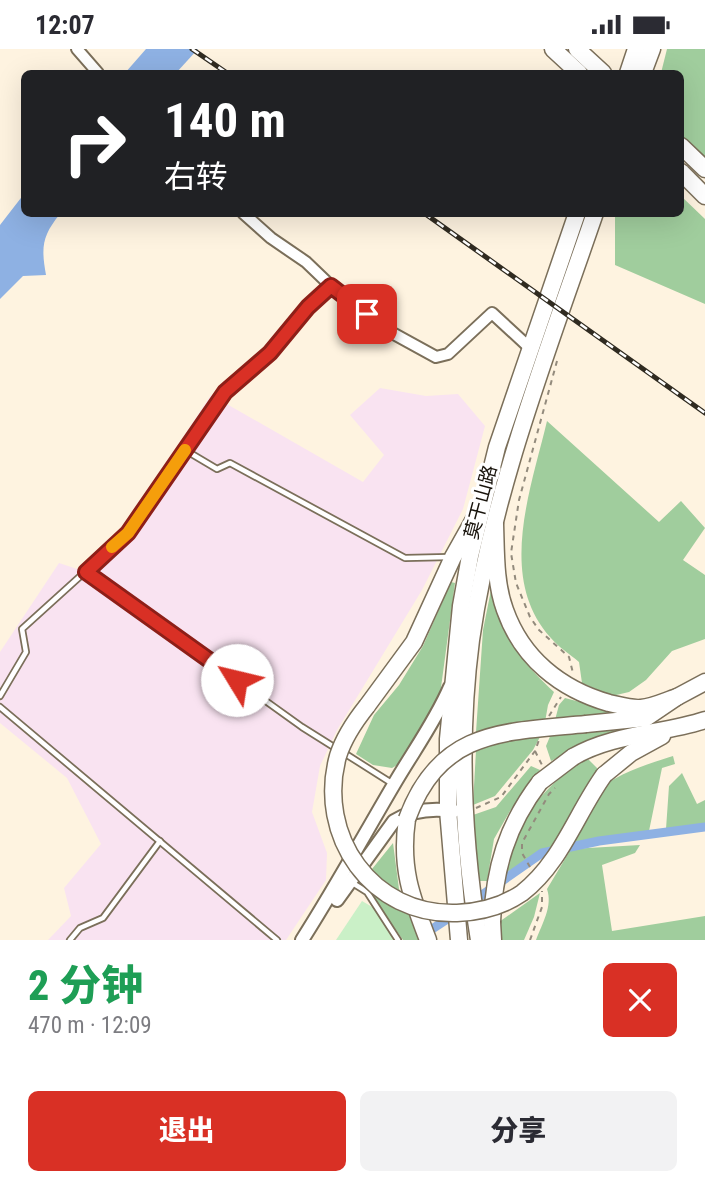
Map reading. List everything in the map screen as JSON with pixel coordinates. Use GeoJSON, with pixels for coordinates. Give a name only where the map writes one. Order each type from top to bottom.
{"type":"FeatureCollection","features":[{"type":"Feature","properties":{"kind":"highway"},"geometry":{"type":"LineString","coordinates":[[552,49],[576,70]]}},
{"type":"Feature","properties":{"kind":"highway"},"geometry":{"type":"LineString","coordinates":[[577,49],[600,70]]}},
{"type":"Feature","properties":{"kind":"highway"},"geometry":{"type":"LineString","coordinates":[[629,70],[636,49]]}},
{"type":"Feature","properties":{"kind":"highway"},"geometry":{"type":"LineString","coordinates":[[644,70],[652,49]]}},
{"type":"Feature","properties":{"kind":"highway"},"geometry":{"type":"LineString","coordinates":[[684,149],[705,168]]}},
{"type":"Feature","properties":{"kind":"highway"},"geometry":{"type":"LineString","coordinates":[[684,175],[705,195]]}},
{"type":"Feature","properties":{"kind":"highway","name":"莫干山路"},"geometry":{"type":"LineString","coordinates":[[458,940],[448,810],[448,739],[461,606],[481,507],[497,447],[577,217]]}},
{"type":"Feature","properties":{"kind":"highway","name":"莫干山路"},"geometry":{"type":"LineString","coordinates":[[482,929],[471,885],[465,812],[464,724],[471,640],[495,524],[523,425],[594,217]]}},
{"type":"Feature","properties":{"kind":"highway"},"geometry":{"type":"LineString","coordinates":[[481,507],[453,557],[414,642],[353,724],[338,756],[334,796],[338,831],[355,864],[376,887],[399,901],[426,910],[447,913],[482,910],[501,905],[521,894],[541,876],[558,855],[589,796],[604,775],[631,753],[682,727]]}},
{"type":"Feature","properties":{"kind":"highway"},"geometry":{"type":"LineString","coordinates":[[495,524],[497,570],[504,608],[518,638],[539,666],[556,679],[595,699],[628,707],[651,706],[705,683]]}},
{"type":"Feature","properties":{"kind":"highway"},"geometry":{"type":"LineString","coordinates":[[428,940],[410,893],[403,843],[407,819],[416,794],[427,778],[459,749],[481,739],[515,731],[646,718],[677,697]]}},
{"type":"Feature","properties":{"kind":"highway"},"geometry":{"type":"LineString","coordinates":[[493,940],[482,929],[499,862],[518,813],[540,782],[587,749],[705,720]]}},
{"type":"Feature","properties":{"kind":"main road","name":"莫干山路"},"geometry":{"type":"LineString","coordinates":[[302,940],[338,885],[452,684]]}},
{"type":"Feature","properties":{"kind":"main road"},"geometry":{"type":"LineString","coordinates":[[310,940],[394,821],[404,815],[431,809],[465,812]]}},
{"type":"Feature","properties":{"kind":"street"},"geometry":{"type":"LineString","coordinates":[[77,49],[95,70]]}},
{"type":"Feature","properties":{"kind":"street"},"geometry":{"type":"LineString","coordinates":[[247,217],[385,329],[436,357],[448,354],[492,313],[531,349]]}},
{"type":"Feature","properties":{"kind":"lane"},"geometry":{"type":"LineString","coordinates":[[0,696],[26,652],[22,629],[128,533],[225,392],[270,353],[308,307],[331,286]]}},
{"type":"Feature","properties":{"kind":"lane"},"geometry":{"type":"LineString","coordinates":[[185,450],[217,469],[230,463],[405,558],[453,557]]}},
{"type":"Feature","properties":{"kind":"lane"},"geometry":{"type":"LineString","coordinates":[[86,572],[302,727],[394,784]]}},
{"type":"Feature","properties":{"kind":"lane"},"geometry":{"type":"LineString","coordinates":[[0,707],[277,940]]}},
{"type":"Feature","properties":{"kind":"lane"},"geometry":{"type":"LineString","coordinates":[[69,940],[80,927],[103,918],[160,841]]}},
{"type":"Feature","properties":{"kind":"lane"},"geometry":{"type":"LineString","coordinates":[[350,881],[367,892],[398,940]]}},
{"type":"Feature","properties":{"kind":"path"},"geometry":{"type":"LineString","coordinates":[[558,350],[519,500],[511,553],[516,583],[530,617],[569,657],[574,677]]}},
{"type":"Feature","properties":{"kind":"path"},"geometry":{"type":"LineString","coordinates":[[549,716],[562,695]]}},
{"type":"Feature","properties":{"kind":"path"},"geometry":{"type":"LineString","coordinates":[[465,812],[501,797],[535,751],[540,739]]}},
{"type":"Feature","properties":{"kind":"path"},"geometry":{"type":"LineString","coordinates":[[522,853],[534,873]]}},
{"type":"Feature","properties":{"kind":"path"},"geometry":{"type":"LineString","coordinates":[[530,940],[542,907],[543,892],[538,883]]}},
{"type":"Feature","properties":{"kind":"shaded area"},"geometry":{"type":"Polygon","coordinates":[[[380,388],[426,396],[458,394],[485,426],[463,509],[422,590],[337,730],[320,766],[312,812],[327,853],[326,880],[286,940],[48,940],[71,916],[64,888],[101,844],[67,778],[0,723],[0,652],[59,563],[86,572],[128,533],[157,476],[211,395],[363,482],[384,455],[350,415],[380,388]]]}},
{"type":"Feature","properties":{"kind":"green space"},"geometry":{"type":"Polygon","coordinates":[[[667,49],[705,49],[705,157],[684,139],[684,70],[662,70],[667,49]]]}},
{"type":"Feature","properties":{"kind":"green space"},"geometry":{"type":"Polygon","coordinates":[[[684,199],[705,219],[705,304],[615,265],[615,217],[684,217],[684,199]]]}},
{"type":"Feature","properties":{"kind":"green space"},"geometry":{"type":"Polygon","coordinates":[[[547,421],[659,522],[681,501],[705,528],[683,560],[705,575],[705,639],[672,651],[646,680],[629,692],[612,696],[582,683],[579,662],[550,637],[534,613],[525,587],[523,532],[533,475],[547,421]]]}},
{"type":"Feature","properties":{"kind":"green space"},"geometry":{"type":"Polygon","coordinates":[[[451,582],[455,583],[440,695],[399,764],[392,768],[373,765],[356,754],[374,715],[399,685],[423,646],[451,582]]]}},
{"type":"Feature","properties":{"kind":"green space"},"geometry":{"type":"Polygon","coordinates":[[[491,590],[514,646],[530,668],[554,692],[545,722],[507,725],[476,732],[483,630],[491,590]]]}},
{"type":"Feature","properties":{"kind":"green space"},"geometry":{"type":"Polygon","coordinates":[[[565,698],[618,712],[619,716],[555,720],[559,705],[565,698]]]}},
{"type":"Feature","properties":{"kind":"green space"},"geometry":{"type":"Polygon","coordinates":[[[619,727],[623,732],[572,750],[551,761],[546,746],[551,734],[619,727]]]}},
{"type":"Feature","properties":{"kind":"green space"},"geometry":{"type":"Polygon","coordinates":[[[540,737],[533,750],[495,796],[473,805],[476,750],[498,740],[540,737]]]}},
{"type":"Feature","properties":{"kind":"green space"},"geometry":{"type":"Polygon","coordinates":[[[673,756],[675,764],[662,768],[649,831],[575,842],[586,808],[597,791],[622,775],[673,756]]]}},
{"type":"Feature","properties":{"kind":"green space"},"geometry":{"type":"Polygon","coordinates":[[[587,758],[599,770],[586,787],[556,844],[504,874],[516,837],[533,807],[556,781],[587,758]]]}},
{"type":"Feature","properties":{"kind":"green space"},"geometry":{"type":"Polygon","coordinates":[[[531,766],[540,770],[510,811],[494,839],[487,881],[475,881],[473,815],[496,807],[531,766]]]}},
{"type":"Feature","properties":{"kind":"green space"},"geometry":{"type":"Polygon","coordinates":[[[682,773],[697,804],[705,800],[705,824],[666,829],[669,786],[682,773]]]}},
{"type":"Feature","properties":{"kind":"green space"},"geometry":{"type":"Polygon","coordinates":[[[393,843],[399,889],[403,895],[384,884],[372,869],[393,843]]]}},
{"type":"Feature","properties":{"kind":"green space"},"geometry":{"type":"Polygon","coordinates":[[[640,845],[635,853],[602,865],[612,931],[705,916],[705,940],[536,940],[548,908],[547,889],[571,849],[640,845]]]}},
{"type":"Feature","properties":{"kind":"green space"},"geometry":{"type":"Polygon","coordinates":[[[364,885],[408,912],[419,940],[403,940],[364,885]]]}},
{"type":"Feature","properties":{"kind":"green space"},"geometry":{"type":"Polygon","coordinates":[[[540,893],[524,940],[499,940],[499,922],[540,893]]]}},
{"type":"Feature","properties":{"kind":"green space"},"geometry":{"type":"Polygon","coordinates":[[[362,901],[374,908],[398,940],[336,940],[362,901]]]}},
{"type":"Feature","properties":{"kind":"water"},"geometry":{"type":"Polygon","coordinates":[[[146,49],[198,49],[179,70],[128,70],[146,49]]]}},
{"type":"Feature","properties":{"kind":"water"},"geometry":{"type":"Polygon","coordinates":[[[21,198],[21,217],[58,217],[44,242],[46,275],[23,276],[0,299],[0,225],[21,198]]]}},
{"type":"Feature","properties":{"kind":"waterway"},"geometry":{"type":"LineString","coordinates":[[472,902],[542,853],[599,841],[705,827]]}},
{"type":"Feature","properties":{"kind":"waterway"},"geometry":{"type":"LineString","coordinates":[[423,935],[455,914]]}},
{"type":"Feature","properties":{"kind":"railway"},"geometry":{"type":"LineString","coordinates":[[192,49],[223,70]]}},
{"type":"Feature","properties":{"kind":"railway"},"geometry":{"type":"LineString","coordinates":[[430,217],[705,413]]}},
{"type":"Feature","properties":{"kind":"slow traffic"},"geometry":{"type":"LineString","coordinates":[[112,547],[128,533],[185,450]]}},
{"type":"Feature","properties":{"kind":"route"},"geometry":{"type":"LineString","coordinates":[[237,680],[86,572],[128,533],[225,392],[270,353],[308,307],[331,286],[367,314]]}}]}
